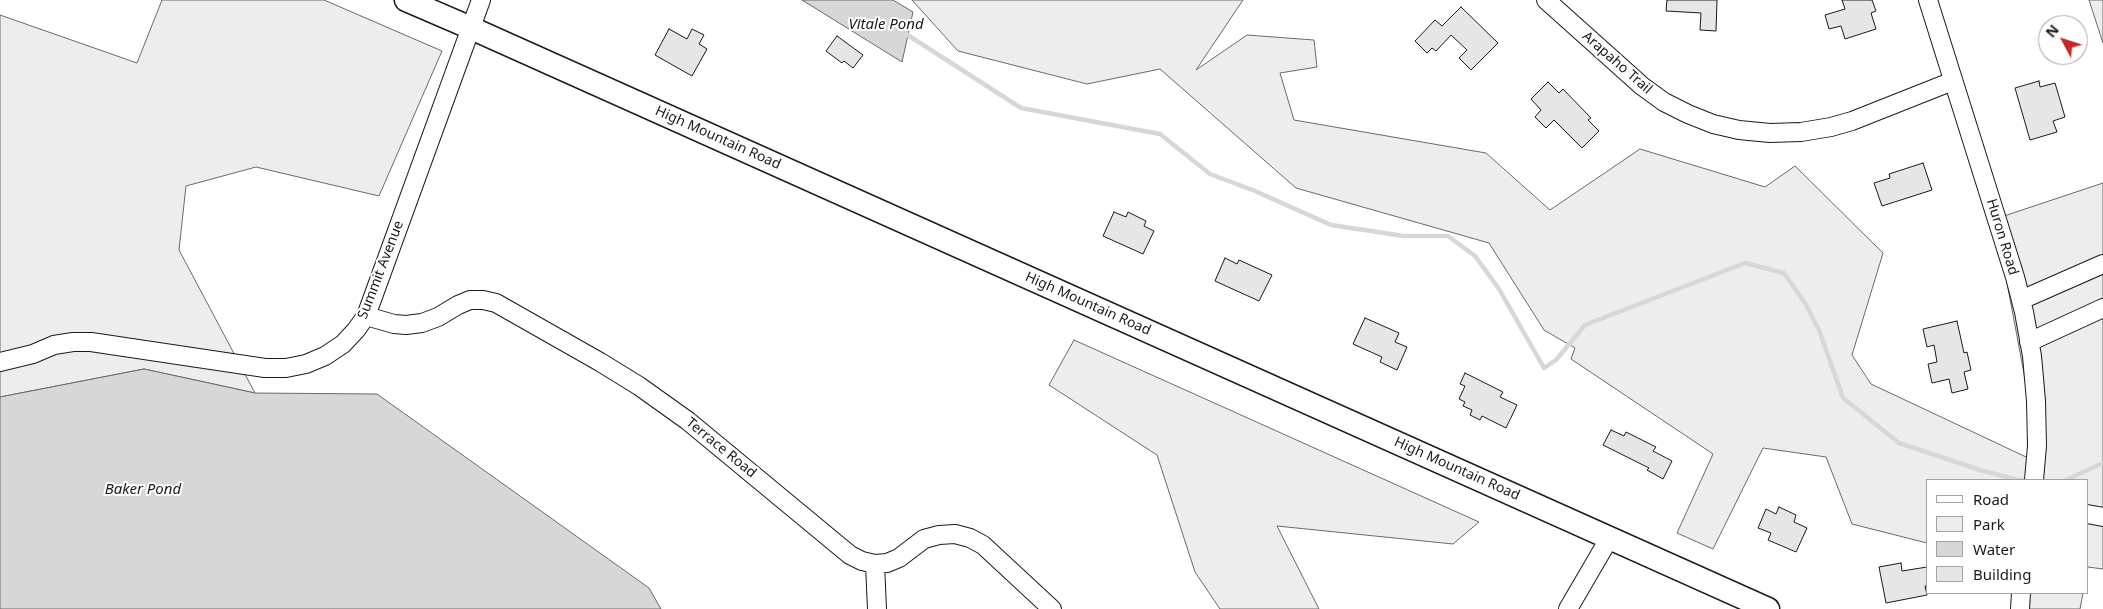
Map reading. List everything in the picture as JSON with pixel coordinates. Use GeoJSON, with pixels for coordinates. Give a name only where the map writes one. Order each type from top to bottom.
{"type":"FeatureCollection","features":[{"type":"Feature","properties":{"kind":"main road","name":"High Mountain Road"},"geometry":{"type":"LineString","coordinates":[[406,0],[1768,609]]}},
{"type":"Feature","properties":{"kind":"street","name":"Summit Avenue"},"geometry":{"type":"LineString","coordinates":[[0,362],[33,354],[54,346],[73,342],[92,342],[265,368],[286,368],[306,364],[325,356],[343,344],[366,316],[481,0]]}},
{"type":"Feature","properties":{"kind":"street","name":"Arapaho Trail"},"geometry":{"type":"LineString","coordinates":[[1546,0],[1642,86],[1664,102],[1713,124],[1739,130],[1770,133],[1801,132],[1831,127],[1954,81]]}},
{"type":"Feature","properties":{"kind":"street","name":"Huron Road"},"geometry":{"type":"LineString","coordinates":[[1928,0],[2021,300],[2030,342],[2036,401],[2034,479]]}},
{"type":"Feature","properties":{"kind":"street"},"geometry":{"type":"LineString","coordinates":[[2021,300],[2103,264]]}},
{"type":"Feature","properties":{"kind":"street","name":"Terrace Road"},"geometry":{"type":"LineString","coordinates":[[366,316],[394,324],[406,325],[422,323],[438,317],[458,304],[470,300],[496,303],[639,386],[688,421],[850,555],[874,564]]}},
{"type":"Feature","properties":{"kind":"street"},"geometry":{"type":"LineString","coordinates":[[2030,342],[2103,308]]}},
{"type":"Feature","properties":{"kind":"street"},"geometry":{"type":"LineString","coordinates":[[2088,514],[2103,517]]}},
{"type":"Feature","properties":{"kind":"street"},"geometry":{"type":"LineString","coordinates":[[877,609],[874,564],[887,563],[899,558],[924,540],[939,535],[955,534],[970,538],[983,545],[1052,609]]}},
{"type":"Feature","properties":{"kind":"street"},"geometry":{"type":"LineString","coordinates":[[1568,609],[1610,538]]}},
{"type":"Feature","properties":{"kind":"street"},"geometry":{"type":"LineString","coordinates":[[2020,609],[2022,594]]}},
{"type":"Feature","properties":{"kind":"green space"},"geometry":{"type":"Polygon","coordinates":[[[162,0],[324,0],[442,51],[379,196],[256,167],[186,186],[179,250],[255,393],[144,369],[0,397],[0,15],[137,63],[162,0]]]}},
{"type":"Feature","properties":{"kind":"green space"},"geometry":{"type":"Polygon","coordinates":[[[912,0],[1243,0],[1196,70],[1247,35],[1314,40],[1317,67],[1280,73],[1294,120],[1486,153],[1550,210],[1640,149],[1765,187],[1795,166],[1883,253],[1852,355],[1871,384],[2041,464],[1995,219],[2103,183],[2103,569],[2088,567],[2088,479],[1926,479],[1926,543],[1852,524],[1826,457],[1763,448],[1713,549],[1677,533],[1713,454],[1571,359],[1575,348],[1544,330],[1489,243],[1296,188],[1160,69],[1087,84],[958,51],[912,0]]]}},
{"type":"Feature","properties":{"kind":"green space"},"geometry":{"type":"Polygon","coordinates":[[[2089,0],[2103,0],[2103,43],[2089,0]]]}},
{"type":"Feature","properties":{"kind":"green space"},"geometry":{"type":"Polygon","coordinates":[[[1074,340],[1479,522],[1453,544],[1277,526],[1319,609],[1220,609],[1195,572],[1157,455],[1049,385],[1074,340]]]}},
{"type":"Feature","properties":{"kind":"green space"},"geometry":{"type":"Polygon","coordinates":[[[2025,594],[2083,594],[2080,609],[2023,609],[2025,594]]]}},
{"type":"Feature","properties":{"kind":"water","name":"Vitale Pond"},"geometry":{"type":"Polygon","coordinates":[[[802,0],[893,0],[913,12],[902,62],[802,0]]]}},
{"type":"Feature","properties":{"kind":"water","name":"Baker Pond"},"geometry":{"type":"Polygon","coordinates":[[[144,369],[255,393],[377,394],[649,588],[661,609],[0,609],[0,397],[144,369]]]}},
{"type":"Feature","properties":{"kind":"building"},"geometry":{"type":"Polygon","coordinates":[[[1667,0],[1717,0],[1716,31],[1700,30],[1701,13],[1666,11],[1667,0]]]}},
{"type":"Feature","properties":{"kind":"building"},"geometry":{"type":"Polygon","coordinates":[[[1842,0],[1872,0],[1876,11],[1871,13],[1876,29],[1845,39],[1841,26],[1829,29],[1825,15],[1845,9],[1842,0]]]}},
{"type":"Feature","properties":{"kind":"building"},"geometry":{"type":"Polygon","coordinates":[[[1461,7],[1498,43],[1471,70],[1459,58],[1467,50],[1451,35],[1436,51],[1432,48],[1427,53],[1415,41],[1435,20],[1442,26],[1461,7]]]}},
{"type":"Feature","properties":{"kind":"building"},"geometry":{"type":"Polygon","coordinates":[[[669,29],[687,39],[692,29],[704,35],[699,44],[707,49],[692,76],[655,55],[669,29]]]}},
{"type":"Feature","properties":{"kind":"building"},"geometry":{"type":"Polygon","coordinates":[[[837,36],[863,55],[853,68],[844,61],[842,63],[826,51],[837,36]]]}},
{"type":"Feature","properties":{"kind":"building"},"geometry":{"type":"Polygon","coordinates":[[[2039,81],[2040,87],[2055,83],[2065,117],[2053,121],[2057,132],[2030,140],[2015,88],[2039,81]]]}},
{"type":"Feature","properties":{"kind":"building"},"geometry":{"type":"Polygon","coordinates":[[[1548,82],[1559,93],[1563,89],[1591,118],[1588,120],[1599,131],[1582,148],[1554,120],[1546,128],[1535,117],[1541,110],[1531,99],[1548,82]]]}},
{"type":"Feature","properties":{"kind":"building"},"geometry":{"type":"Polygon","coordinates":[[[1923,163],[1932,190],[1882,206],[1874,183],[1890,178],[1889,174],[1923,163]]]}},
{"type":"Feature","properties":{"kind":"building"},"geometry":{"type":"Polygon","coordinates":[[[1114,212],[1126,217],[1128,212],[1146,221],[1144,226],[1154,231],[1143,254],[1103,236],[1114,212]]]}},
{"type":"Feature","properties":{"kind":"building"},"geometry":{"type":"Polygon","coordinates":[[[1225,258],[1237,264],[1239,260],[1272,275],[1259,301],[1215,281],[1225,258]]]}},
{"type":"Feature","properties":{"kind":"building"},"geometry":{"type":"Polygon","coordinates":[[[1365,318],[1399,333],[1395,342],[1407,347],[1397,370],[1380,362],[1382,357],[1353,344],[1365,318]]]}},
{"type":"Feature","properties":{"kind":"building"},"geometry":{"type":"Polygon","coordinates":[[[1957,321],[1964,353],[1967,352],[1971,370],[1964,372],[1968,389],[1952,393],[1949,379],[1932,383],[1928,364],[1937,362],[1934,345],[1927,347],[1923,329],[1957,321]]]}},
{"type":"Feature","properties":{"kind":"building"},"geometry":{"type":"Polygon","coordinates":[[[1465,373],[1503,392],[1500,397],[1517,405],[1506,428],[1482,416],[1480,420],[1470,415],[1472,410],[1463,406],[1465,402],[1459,399],[1465,386],[1460,384],[1465,373]]]}},
{"type":"Feature","properties":{"kind":"building"},"geometry":{"type":"Polygon","coordinates":[[[1611,430],[1624,436],[1626,432],[1656,447],[1653,451],[1672,461],[1663,479],[1647,470],[1649,468],[1603,445],[1611,430]]]}},
{"type":"Feature","properties":{"kind":"building"},"geometry":{"type":"Polygon","coordinates":[[[1779,507],[1796,515],[1794,522],[1807,528],[1796,552],[1768,540],[1771,533],[1758,528],[1766,509],[1776,514],[1779,507]]]}},
{"type":"Feature","properties":{"kind":"building"},"geometry":{"type":"Polygon","coordinates":[[[1901,563],[1902,571],[1926,567],[1925,586],[1927,595],[1886,603],[1879,567],[1901,563]]]}},
{"type":"Feature","properties":{"kind":"waterway"},"geometry":{"type":"LineString","coordinates":[[903,32],[1021,108],[1160,134],[1210,174],[1255,191],[1331,225],[1404,236],[1448,236],[1475,256],[1499,289],[1544,368],[1556,360],[1585,325],[1745,263],[1784,273],[1805,303],[1819,330],[1843,398],[1899,443],[1980,470],[2014,479]]}},
{"type":"Feature","properties":{"kind":"waterway"},"geometry":{"type":"LineString","coordinates":[[2068,479],[2103,463]]}}]}
